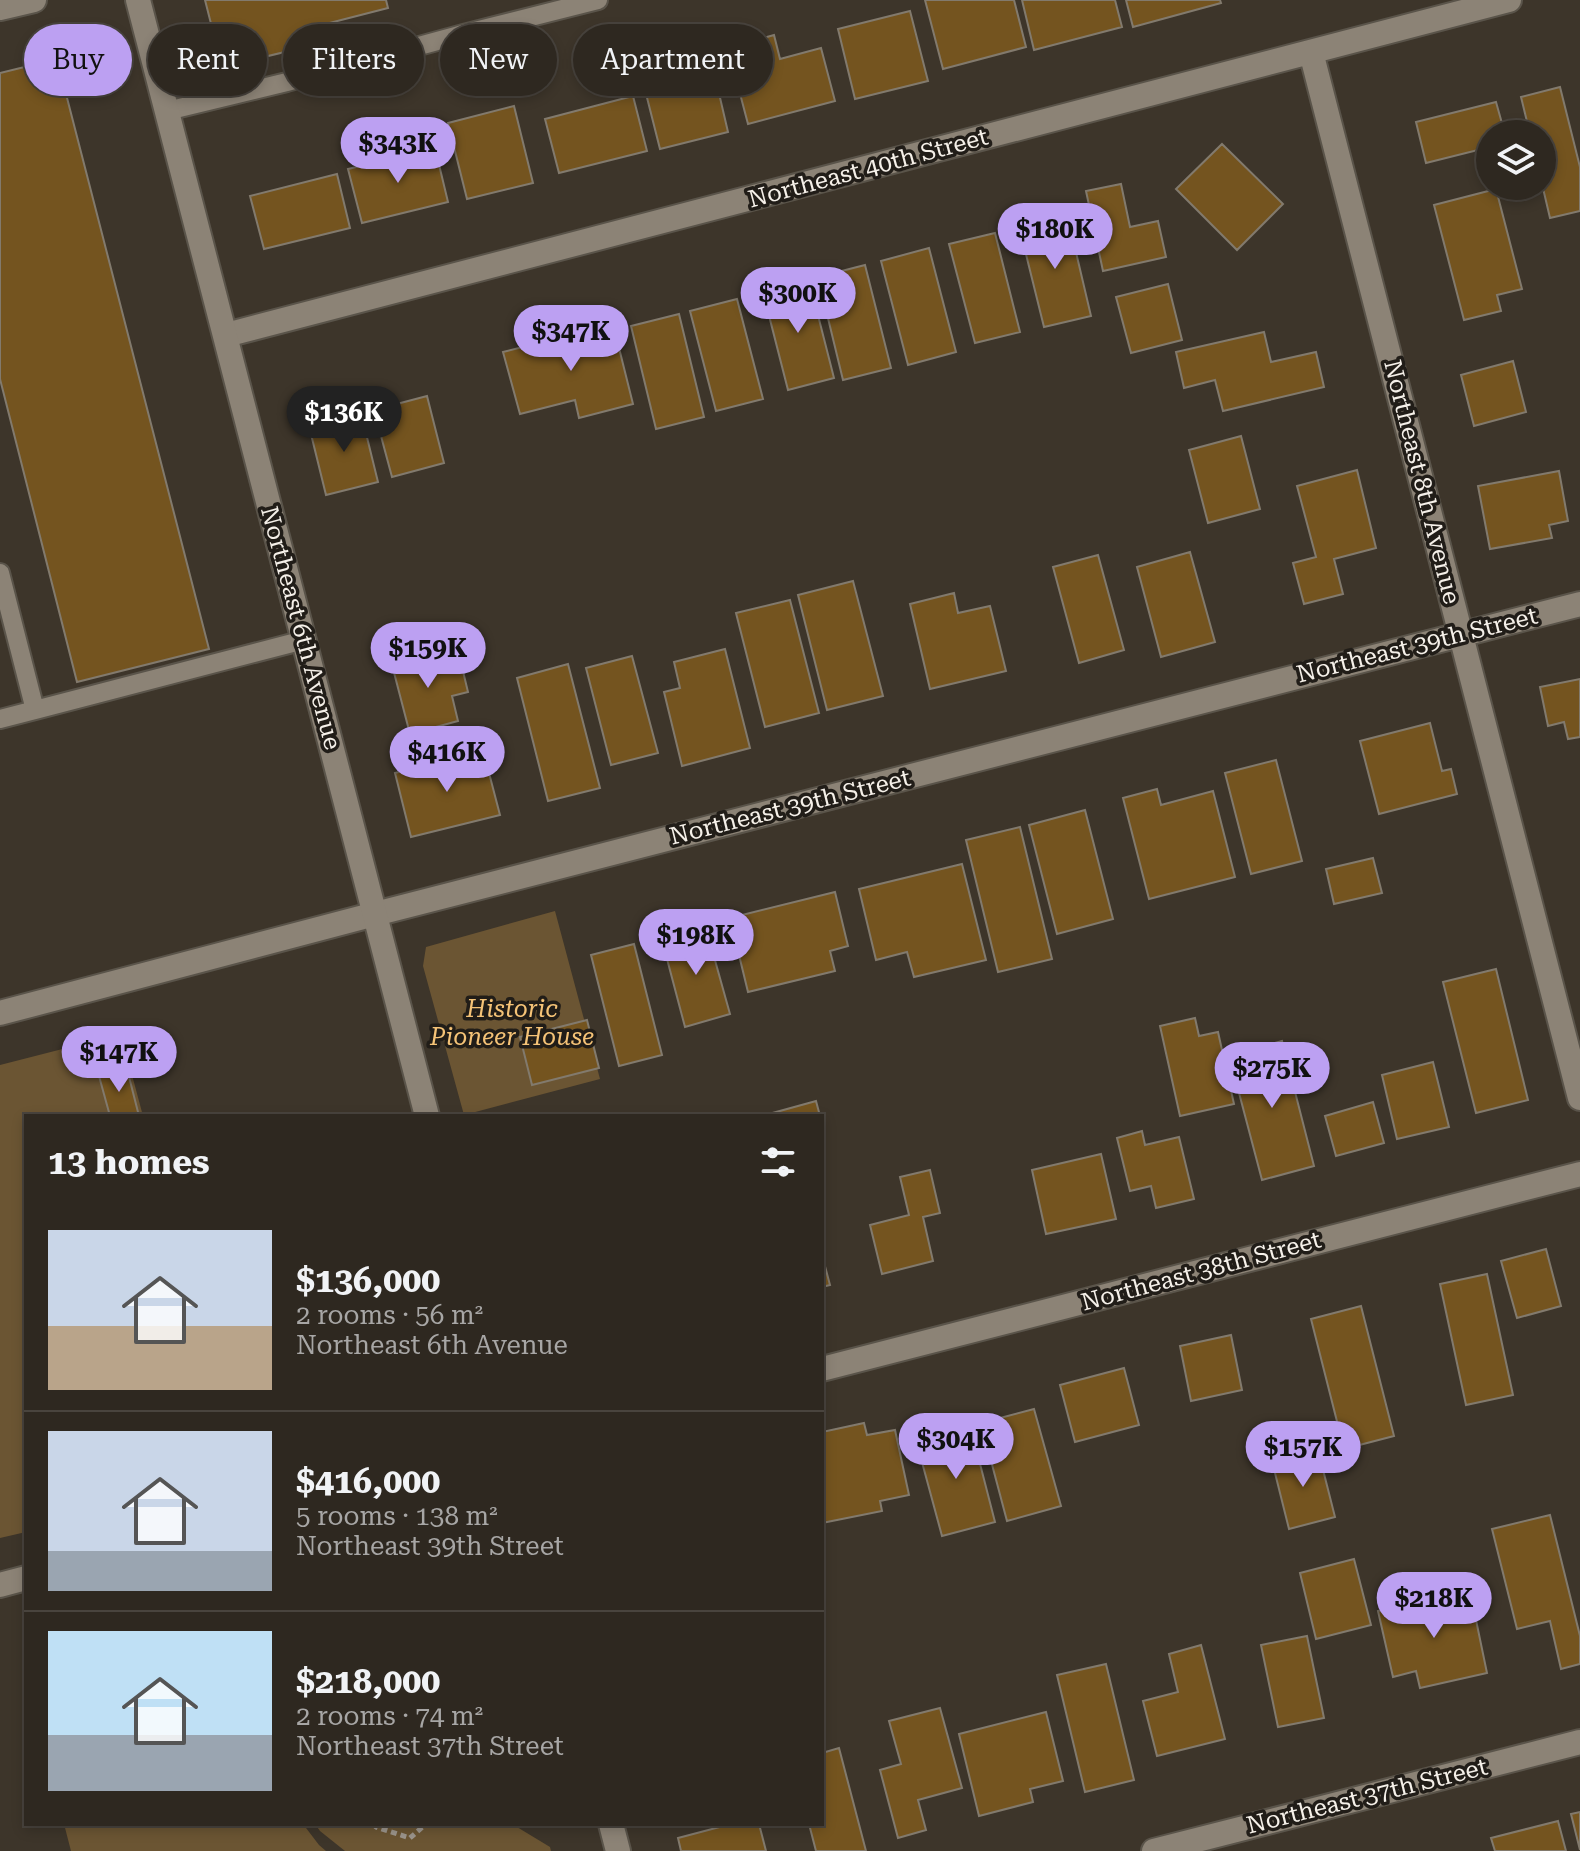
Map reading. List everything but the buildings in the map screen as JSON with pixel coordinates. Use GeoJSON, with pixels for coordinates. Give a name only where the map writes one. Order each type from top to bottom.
{"type":"FeatureCollection","features":[{"type":"Feature","properties":{"kind":"street"},"geometry":{"type":"LineString","coordinates":[[0,8],[34,0]]}},
{"type":"Feature","properties":{"kind":"street","name":"Northeast 6th Avenue"},"geometry":{"type":"LineString","coordinates":[[138,0],[426,1114]]}},
{"type":"Feature","properties":{"kind":"street","name":"Northeast 40th Street"},"geometry":{"type":"LineString","coordinates":[[226,335],[1509,0]]}},
{"type":"Feature","properties":{"kind":"street","name":"Northeast 8th Avenue"},"geometry":{"type":"LineString","coordinates":[[1311,52],[1580,1098]]}},
{"type":"Feature","properties":{"kind":"street","name":"Northeast 39th Street"},"geometry":{"type":"LineString","coordinates":[[0,1013],[1580,604]]}},
{"type":"Feature","properties":{"kind":"street","name":"Northeast 38th Street"},"geometry":{"type":"LineString","coordinates":[[824,1368],[1580,1174]]}},
{"type":"Feature","properties":{"kind":"street"},"geometry":{"type":"LineString","coordinates":[[0,1585],[24,1579]]}},
{"type":"Feature","properties":{"kind":"street","name":"Northeast 37th Street"},"geometry":{"type":"LineString","coordinates":[[1154,1851],[1580,1742]]}},
{"type":"Feature","properties":{"kind":"street"},"geometry":{"type":"LineString","coordinates":[[612,1826],[618,1851]]}},
{"type":"Feature","properties":{"kind":"lane"},"geometry":{"type":"LineString","coordinates":[[167,111],[598,0]]}},
{"type":"Feature","properties":{"kind":"lane"},"geometry":{"type":"LineString","coordinates":[[0,573],[35,710]]}},
{"type":"Feature","properties":{"kind":"lane"},"geometry":{"type":"LineString","coordinates":[[0,719],[304,640]]}},
{"type":"Feature","properties":{"kind":"path"},"geometry":{"type":"LineString","coordinates":[[375,1826],[410,1838],[424,1826]]}},
{"type":"Feature","properties":{"kind":"green space","name":"Historic Pioneer House"},"geometry":{"type":"Polygon","coordinates":[[[555,911],[600,1079],[464,1114],[423,966],[426,947],[555,911]]]}},
{"type":"Feature","properties":{"kind":"green space"},"geometry":{"type":"Polygon","coordinates":[[[121,1034],[142,1114],[24,1114],[24,1532],[0,1538],[0,1065],[121,1034]]]}},
{"type":"Feature","properties":{"kind":"green space"},"geometry":{"type":"Polygon","coordinates":[[[65,1826],[305,1826],[326,1851],[71,1851],[65,1826]]]}},
{"type":"Feature","properties":{"kind":"green space"},"geometry":{"type":"Polygon","coordinates":[[[316,1826],[515,1826],[550,1847],[551,1851],[345,1851],[316,1826]]]}}]}
